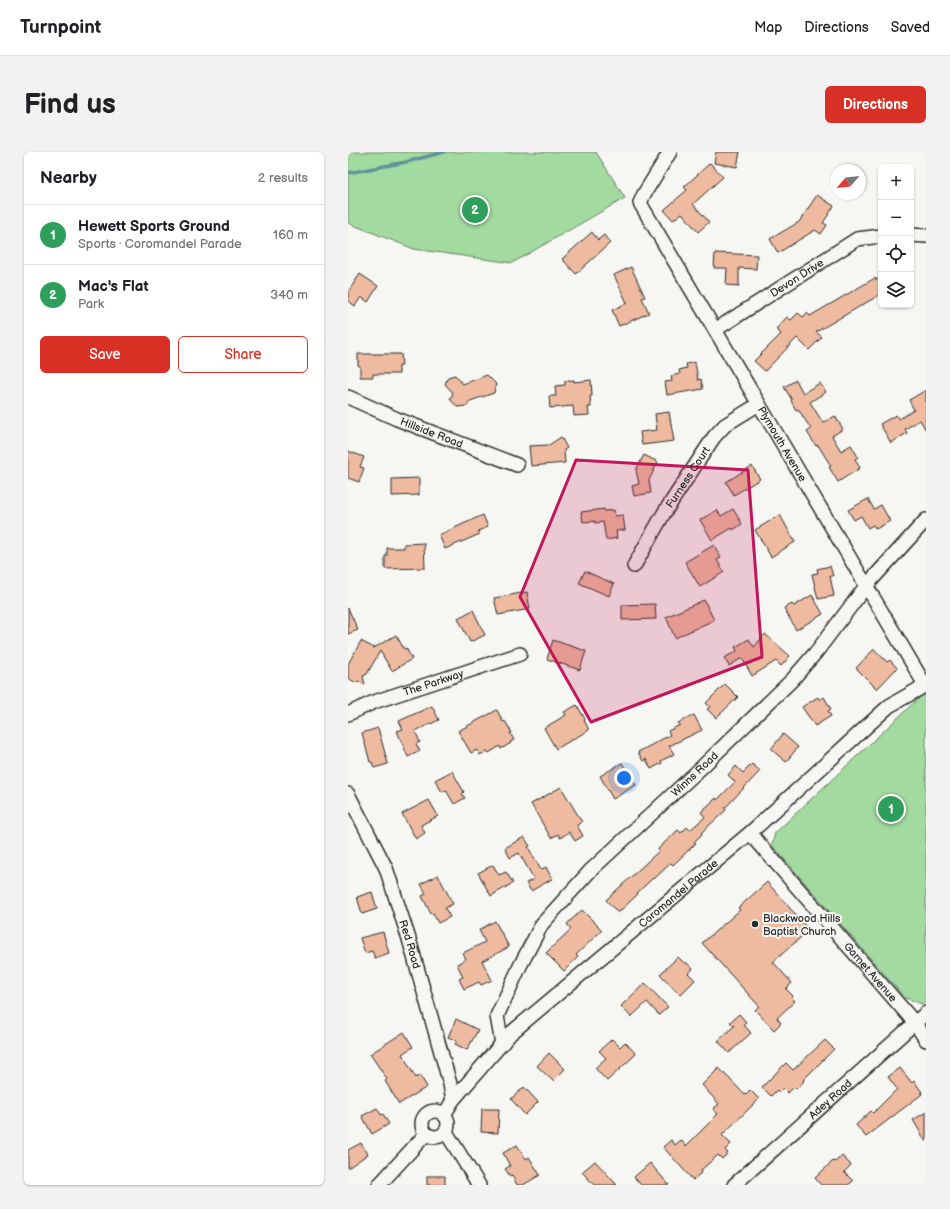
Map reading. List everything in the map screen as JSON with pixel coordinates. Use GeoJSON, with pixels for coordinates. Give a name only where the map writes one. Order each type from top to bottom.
{"type":"FeatureCollection","features":[{"type":"Feature","properties":{"kind":"street","name":"Plymouth Avenue"},"geometry":{"type":"LineString","coordinates":[[670,152],[640,203],[926,685]]}},
{"type":"Feature","properties":{"kind":"street"},"geometry":{"type":"LineString","coordinates":[[914,235],[926,236]]}},
{"type":"Feature","properties":{"kind":"street","name":"Devon Drive"},"geometry":{"type":"LineString","coordinates":[[715,330],[857,238],[878,236]]}},
{"type":"Feature","properties":{"kind":"street","name":"Hillside Road"},"geometry":{"type":"LineString","coordinates":[[348,397],[397,419],[517,465]]}},
{"type":"Feature","properties":{"kind":"street","name":"Furness Court"},"geometry":{"type":"LineString","coordinates":[[634,566],[664,514],[714,437],[725,425],[759,404]]}},
{"type":"Feature","properties":{"kind":"street","name":"Winns Road"},"geometry":{"type":"LineString","coordinates":[[502,1044],[498,1016],[521,964],[542,924],[590,871],[792,680],[817,651],[866,586],[926,520]]}},
{"type":"Feature","properties":{"kind":"street","name":"The Parkway"},"geometry":{"type":"LineString","coordinates":[[348,714],[374,702],[520,654]]}},
{"type":"Feature","properties":{"kind":"street","name":"Coromandel Parade"},"geometry":{"type":"LineString","coordinates":[[444,1115],[453,1100],[511,1033],[750,833],[889,706],[926,685]]}},
{"type":"Feature","properties":{"kind":"street","name":"Red Road"},"geometry":{"type":"LineString","coordinates":[[348,794],[386,868],[409,939],[448,1076],[453,1100]]}},
{"type":"Feature","properties":{"kind":"street","name":"Garnet Avenue"},"geometry":{"type":"LineString","coordinates":[[750,833],[915,1023],[926,1040]]}},
{"type":"Feature","properties":{"kind":"street","name":"Adey Road"},"geometry":{"type":"LineString","coordinates":[[734,1185],[926,1013]]}},
{"type":"Feature","properties":{"kind":"street"},"geometry":{"type":"LineString","coordinates":[[499,1027],[511,1033]]}},
{"type":"Feature","properties":{"kind":"street"},"geometry":{"type":"LineString","coordinates":[[436,1111],[444,1115],[447,1118],[448,1123],[446,1132],[437,1138],[426,1134],[422,1126],[424,1117],[436,1111]]}},
{"type":"Feature","properties":{"kind":"street"},"geometry":{"type":"LineString","coordinates":[[446,1132],[479,1185]]}},
{"type":"Feature","properties":{"kind":"street"},"geometry":{"type":"LineString","coordinates":[[379,1185],[426,1134]]}},
{"type":"Feature","properties":{"kind":"highlighted area"},"geometry":{"type":"Polygon","coordinates":[[[576,460],[748,470],[762,657],[591,722],[520,597],[576,460]]]}},
{"type":"Feature","properties":{"kind":"green space"},"geometry":{"type":"Polygon","coordinates":[[[348,152],[596,152],[625,198],[512,263],[414,249],[348,223],[348,152]]]}},
{"type":"Feature","properties":{"kind":"green space"},"geometry":{"type":"Polygon","coordinates":[[[926,694],[926,1001],[922,1004],[905,998],[772,845],[775,833],[921,696],[926,694]]]}},
{"type":"Feature","properties":{"kind":"building"},"geometry":{"type":"Polygon","coordinates":[[[716,152],[740,152],[737,167],[714,163],[716,152]]]}},
{"type":"Feature","properties":{"kind":"building"},"geometry":{"type":"Polygon","coordinates":[[[710,163],[723,177],[693,204],[709,222],[698,232],[682,213],[673,220],[664,210],[687,190],[684,187],[710,163]]]}},
{"type":"Feature","properties":{"kind":"building"},"geometry":{"type":"Polygon","coordinates":[[[817,195],[834,206],[823,223],[827,225],[821,234],[815,230],[778,253],[770,239],[799,222],[817,195]]]}},
{"type":"Feature","properties":{"kind":"building"},"geometry":{"type":"Polygon","coordinates":[[[592,232],[598,240],[604,235],[610,243],[576,274],[562,259],[592,232]]]}},
{"type":"Feature","properties":{"kind":"building"},"geometry":{"type":"Polygon","coordinates":[[[715,253],[757,255],[756,269],[739,268],[739,286],[726,285],[727,268],[714,268],[715,253]]]}},
{"type":"Feature","properties":{"kind":"building"},"geometry":{"type":"Polygon","coordinates":[[[631,267],[645,297],[642,298],[649,313],[619,326],[612,310],[627,303],[614,275],[631,267]]]}},
{"type":"Feature","properties":{"kind":"building"},"geometry":{"type":"Polygon","coordinates":[[[360,274],[378,286],[368,302],[361,297],[355,306],[348,301],[348,292],[360,274]]]}},
{"type":"Feature","properties":{"kind":"building"},"geometry":{"type":"Polygon","coordinates":[[[875,278],[876,280],[878,279],[878,296],[816,332],[822,337],[809,350],[797,338],[765,371],[754,361],[781,334],[776,329],[787,317],[791,320],[798,313],[803,317],[807,313],[810,316],[875,278]]]}},
{"type":"Feature","properties":{"kind":"building"},"geometry":{"type":"Polygon","coordinates":[[[358,354],[401,354],[402,366],[399,366],[399,374],[373,374],[373,377],[360,377],[358,354]]]}},
{"type":"Feature","properties":{"kind":"building"},"geometry":{"type":"Polygon","coordinates":[[[695,362],[698,380],[701,379],[703,389],[667,395],[665,382],[672,381],[671,376],[680,374],[679,370],[687,368],[686,364],[695,362]]]}},
{"type":"Feature","properties":{"kind":"building"},"geometry":{"type":"Polygon","coordinates":[[[455,375],[463,384],[487,375],[496,384],[494,393],[470,401],[467,406],[457,407],[450,399],[453,393],[445,384],[448,377],[455,375]]]}},
{"type":"Feature","properties":{"kind":"building"},"geometry":{"type":"Polygon","coordinates":[[[574,380],[574,382],[591,380],[592,396],[590,396],[591,407],[588,407],[589,415],[574,416],[573,406],[550,408],[549,396],[556,396],[555,386],[565,385],[565,381],[574,380]]]}},
{"type":"Feature","properties":{"kind":"building"},"geometry":{"type":"Polygon","coordinates":[[[796,380],[803,393],[820,383],[826,392],[810,402],[823,423],[835,416],[843,429],[832,436],[841,451],[851,445],[858,457],[855,459],[860,468],[838,482],[829,467],[831,466],[818,445],[816,446],[807,432],[811,429],[798,409],[796,410],[784,387],[796,380]]]}},
{"type":"Feature","properties":{"kind":"building"},"geometry":{"type":"Polygon","coordinates":[[[926,390],[926,430],[920,420],[905,429],[907,433],[891,443],[880,424],[896,415],[899,419],[914,410],[909,400],[926,390]]]}},
{"type":"Feature","properties":{"kind":"building"},"geometry":{"type":"Polygon","coordinates":[[[669,412],[674,441],[642,445],[640,432],[657,430],[655,414],[669,412]]]}},
{"type":"Feature","properties":{"kind":"building"},"geometry":{"type":"Polygon","coordinates":[[[561,437],[567,448],[564,450],[565,463],[531,466],[529,446],[549,445],[561,437]]]}},
{"type":"Feature","properties":{"kind":"building"},"geometry":{"type":"Polygon","coordinates":[[[348,451],[364,457],[360,467],[364,468],[359,482],[348,478],[348,451]]]}},
{"type":"Feature","properties":{"kind":"building"},"geometry":{"type":"Polygon","coordinates":[[[644,455],[658,462],[649,480],[651,493],[634,496],[632,486],[639,484],[636,470],[644,455]]]}},
{"type":"Feature","properties":{"kind":"building"},"geometry":{"type":"Polygon","coordinates":[[[752,466],[760,479],[734,495],[726,482],[752,466]]]}},
{"type":"Feature","properties":{"kind":"building"},"geometry":{"type":"Polygon","coordinates":[[[419,478],[419,495],[392,496],[392,479],[419,478]]]}},
{"type":"Feature","properties":{"kind":"building"},"geometry":{"type":"Polygon","coordinates":[[[868,499],[874,509],[881,505],[890,521],[876,529],[873,525],[868,528],[861,516],[854,520],[848,510],[868,499]]]}},
{"type":"Feature","properties":{"kind":"building"},"geometry":{"type":"Polygon","coordinates":[[[604,509],[604,511],[614,510],[615,516],[623,515],[625,530],[616,531],[617,538],[606,540],[603,522],[583,522],[581,512],[604,509]]]}},
{"type":"Feature","properties":{"kind":"building"},"geometry":{"type":"Polygon","coordinates":[[[733,509],[742,524],[712,540],[700,520],[717,510],[721,516],[733,509]]]}},
{"type":"Feature","properties":{"kind":"building"},"geometry":{"type":"Polygon","coordinates":[[[483,515],[488,527],[478,531],[480,534],[445,549],[439,535],[483,515]]]}},
{"type":"Feature","properties":{"kind":"building"},"geometry":{"type":"Polygon","coordinates":[[[780,515],[795,542],[771,557],[755,530],[780,515]]]}},
{"type":"Feature","properties":{"kind":"building"},"geometry":{"type":"Polygon","coordinates":[[[424,543],[425,568],[385,569],[385,556],[387,556],[387,548],[404,548],[404,544],[424,543]]]}},
{"type":"Feature","properties":{"kind":"building"},"geometry":{"type":"Polygon","coordinates":[[[714,545],[721,558],[717,560],[724,572],[700,587],[685,562],[714,545]]]}},
{"type":"Feature","properties":{"kind":"building"},"geometry":{"type":"Polygon","coordinates":[[[830,566],[833,576],[830,576],[834,596],[818,599],[812,574],[818,573],[817,569],[830,566]]]}},
{"type":"Feature","properties":{"kind":"building"},"geometry":{"type":"Polygon","coordinates":[[[585,571],[614,584],[609,596],[579,583],[585,571]]]}},
{"type":"Feature","properties":{"kind":"building"},"geometry":{"type":"Polygon","coordinates":[[[527,592],[530,609],[498,615],[494,598],[527,592]]]}},
{"type":"Feature","properties":{"kind":"building"},"geometry":{"type":"Polygon","coordinates":[[[812,595],[823,614],[796,630],[784,608],[792,604],[794,606],[812,595]]]}},
{"type":"Feature","properties":{"kind":"building"},"geometry":{"type":"Polygon","coordinates":[[[704,600],[714,620],[675,638],[666,617],[704,600]]]}},
{"type":"Feature","properties":{"kind":"building"},"geometry":{"type":"Polygon","coordinates":[[[655,604],[656,619],[622,620],[622,605],[655,604]]]}},
{"type":"Feature","properties":{"kind":"building"},"geometry":{"type":"Polygon","coordinates":[[[348,608],[358,630],[348,634],[348,608]]]}},
{"type":"Feature","properties":{"kind":"building"},"geometry":{"type":"Polygon","coordinates":[[[473,610],[485,635],[470,642],[458,618],[473,610]]]}},
{"type":"Feature","properties":{"kind":"building"},"geometry":{"type":"Polygon","coordinates":[[[765,634],[790,656],[781,666],[776,661],[752,676],[742,658],[729,666],[724,658],[737,651],[735,647],[749,639],[754,647],[765,634]]]}},
{"type":"Feature","properties":{"kind":"building"},"geometry":{"type":"Polygon","coordinates":[[[396,635],[412,659],[392,671],[380,651],[367,674],[363,676],[365,685],[358,681],[356,683],[348,678],[348,664],[361,641],[374,648],[396,635]]]}},
{"type":"Feature","properties":{"kind":"building"},"geometry":{"type":"Polygon","coordinates":[[[553,640],[586,651],[580,670],[547,659],[553,640]]]}},
{"type":"Feature","properties":{"kind":"building"},"geometry":{"type":"Polygon","coordinates":[[[874,649],[887,662],[890,660],[897,668],[877,689],[856,668],[874,649]]]}},
{"type":"Feature","properties":{"kind":"building"},"geometry":{"type":"Polygon","coordinates":[[[725,684],[738,697],[716,718],[707,709],[710,707],[706,703],[725,684]]]}},
{"type":"Feature","properties":{"kind":"building"},"geometry":{"type":"Polygon","coordinates":[[[818,697],[820,700],[824,697],[831,709],[828,711],[831,716],[815,726],[802,707],[818,697]]]}},
{"type":"Feature","properties":{"kind":"building"},"geometry":{"type":"Polygon","coordinates":[[[577,705],[589,730],[556,749],[544,728],[566,715],[564,712],[577,705]]]}},
{"type":"Feature","properties":{"kind":"building"},"geometry":{"type":"Polygon","coordinates":[[[432,706],[439,720],[415,731],[420,742],[416,744],[420,751],[408,757],[397,731],[403,729],[399,721],[432,706]]]}},
{"type":"Feature","properties":{"kind":"building"},"geometry":{"type":"Polygon","coordinates":[[[497,710],[503,722],[505,721],[512,733],[510,733],[514,740],[501,749],[500,746],[489,753],[487,751],[480,755],[477,750],[471,753],[458,731],[497,710]]]}},
{"type":"Feature","properties":{"kind":"building"},"geometry":{"type":"Polygon","coordinates":[[[694,715],[702,730],[669,746],[674,754],[661,761],[662,763],[651,769],[646,759],[643,761],[638,752],[670,735],[668,731],[680,725],[678,723],[694,715]]]}},
{"type":"Feature","properties":{"kind":"building"},"geometry":{"type":"Polygon","coordinates":[[[378,728],[388,764],[374,768],[372,762],[370,762],[362,733],[378,728]]]}},
{"type":"Feature","properties":{"kind":"building"},"geometry":{"type":"Polygon","coordinates":[[[783,734],[798,747],[786,762],[771,749],[783,734]]]}},
{"type":"Feature","properties":{"kind":"building"},"geometry":{"type":"Polygon","coordinates":[[[622,763],[636,785],[613,799],[600,776],[622,763]]]}},
{"type":"Feature","properties":{"kind":"building"},"geometry":{"type":"Polygon","coordinates":[[[752,764],[760,771],[725,808],[726,810],[701,833],[702,834],[694,842],[696,843],[673,865],[671,863],[654,879],[653,878],[618,913],[606,900],[659,851],[658,849],[678,830],[681,833],[687,827],[690,830],[705,817],[701,812],[716,798],[717,800],[735,782],[728,775],[736,766],[743,773],[752,764]]]}},
{"type":"Feature","properties":{"kind":"building"},"geometry":{"type":"Polygon","coordinates":[[[452,771],[464,792],[462,794],[465,798],[454,804],[446,790],[442,792],[435,780],[452,771]]]}},
{"type":"Feature","properties":{"kind":"building"},"geometry":{"type":"Polygon","coordinates":[[[561,787],[582,822],[577,825],[583,836],[575,841],[569,832],[560,838],[558,834],[551,838],[531,804],[561,787]]]}},
{"type":"Feature","properties":{"kind":"building"},"geometry":{"type":"Polygon","coordinates":[[[429,800],[438,816],[421,825],[425,833],[416,839],[402,814],[429,800]]]}},
{"type":"Feature","properties":{"kind":"building"},"geometry":{"type":"Polygon","coordinates":[[[524,837],[530,846],[528,847],[541,870],[546,867],[552,879],[531,891],[526,883],[534,879],[519,853],[510,858],[505,848],[524,837]]]}},
{"type":"Feature","properties":{"kind":"building"},"geometry":{"type":"Polygon","coordinates":[[[493,865],[499,875],[506,872],[513,883],[491,896],[478,873],[493,865]]]}},
{"type":"Feature","properties":{"kind":"building"},"geometry":{"type":"Polygon","coordinates":[[[438,875],[453,904],[445,908],[450,917],[438,923],[433,913],[431,914],[422,896],[426,894],[421,884],[438,875]]]}},
{"type":"Feature","properties":{"kind":"building"},"geometry":{"type":"Polygon","coordinates":[[[767,882],[809,930],[773,962],[792,983],[786,989],[793,996],[791,997],[795,1001],[777,1018],[781,1023],[774,1030],[755,1010],[759,1006],[702,943],[740,910],[738,908],[767,882]]]}},
{"type":"Feature","properties":{"kind":"building"},"geometry":{"type":"Polygon","coordinates":[[[372,892],[377,909],[362,914],[357,897],[372,892]]]}},
{"type":"Feature","properties":{"kind":"building"},"geometry":{"type":"Polygon","coordinates":[[[582,910],[602,930],[576,955],[578,957],[564,971],[546,953],[571,929],[567,924],[582,910]]]}},
{"type":"Feature","properties":{"kind":"building"},"geometry":{"type":"Polygon","coordinates":[[[495,921],[509,947],[482,961],[492,980],[481,985],[479,982],[464,989],[459,979],[463,977],[457,964],[466,959],[463,953],[485,942],[479,930],[495,921]]]}},
{"type":"Feature","properties":{"kind":"building"},"geometry":{"type":"Polygon","coordinates":[[[383,932],[389,953],[375,958],[372,951],[365,953],[360,938],[383,932]]]}},
{"type":"Feature","properties":{"kind":"building"},"geometry":{"type":"Polygon","coordinates":[[[678,957],[693,969],[688,973],[695,980],[680,995],[660,974],[678,957]]]}},
{"type":"Feature","properties":{"kind":"building"},"geometry":{"type":"Polygon","coordinates":[[[645,983],[668,1007],[659,1015],[647,1002],[631,1017],[621,1006],[645,983]]]}},
{"type":"Feature","properties":{"kind":"building"},"geometry":{"type":"Polygon","coordinates":[[[739,1014],[746,1022],[743,1024],[751,1033],[729,1053],[718,1041],[734,1026],[730,1022],[739,1014]]]}},
{"type":"Feature","properties":{"kind":"building"},"geometry":{"type":"Polygon","coordinates":[[[456,1019],[478,1030],[467,1050],[455,1044],[457,1041],[448,1037],[456,1019]]]}},
{"type":"Feature","properties":{"kind":"building"},"geometry":{"type":"Polygon","coordinates":[[[404,1032],[413,1047],[402,1054],[416,1078],[420,1075],[427,1087],[399,1104],[385,1081],[387,1079],[370,1054],[404,1032]]]}},
{"type":"Feature","properties":{"kind":"building"},"geometry":{"type":"Polygon","coordinates":[[[612,1039],[620,1047],[625,1042],[636,1054],[607,1081],[595,1068],[606,1058],[599,1051],[612,1039]]]}},
{"type":"Feature","properties":{"kind":"building"},"geometry":{"type":"Polygon","coordinates":[[[825,1040],[834,1049],[796,1089],[794,1087],[788,1093],[783,1088],[779,1092],[777,1090],[771,1096],[762,1087],[786,1063],[793,1070],[825,1040]]]}},
{"type":"Feature","properties":{"kind":"building"},"geometry":{"type":"Polygon","coordinates":[[[549,1053],[565,1069],[553,1081],[537,1066],[549,1053]]]}},
{"type":"Feature","properties":{"kind":"building"},"geometry":{"type":"Polygon","coordinates":[[[719,1068],[745,1095],[750,1090],[759,1099],[722,1135],[731,1144],[725,1150],[728,1153],[722,1159],[718,1155],[701,1170],[702,1172],[693,1180],[663,1147],[671,1140],[675,1145],[681,1140],[686,1146],[718,1114],[713,1109],[719,1104],[702,1085],[719,1068]]]}},
{"type":"Feature","properties":{"kind":"building"},"geometry":{"type":"Polygon","coordinates":[[[900,1068],[912,1083],[914,1081],[922,1094],[866,1137],[856,1125],[871,1111],[873,1113],[897,1089],[888,1077],[900,1068]]]}},
{"type":"Feature","properties":{"kind":"building"},"geometry":{"type":"Polygon","coordinates":[[[524,1087],[538,1102],[525,1115],[511,1099],[524,1087]]]}},
{"type":"Feature","properties":{"kind":"building"},"geometry":{"type":"Polygon","coordinates":[[[377,1108],[389,1124],[372,1134],[362,1116],[377,1108]]]}},
{"type":"Feature","properties":{"kind":"building"},"geometry":{"type":"Polygon","coordinates":[[[482,1109],[499,1109],[498,1133],[481,1132],[482,1109]]]}},
{"type":"Feature","properties":{"kind":"building"},"geometry":{"type":"Polygon","coordinates":[[[926,1112],[926,1142],[913,1120],[926,1112]]]}},
{"type":"Feature","properties":{"kind":"building"},"geometry":{"type":"Polygon","coordinates":[[[361,1143],[368,1154],[348,1168],[348,1150],[361,1143]]]}},
{"type":"Feature","properties":{"kind":"building"},"geometry":{"type":"Polygon","coordinates":[[[517,1145],[526,1159],[529,1157],[540,1175],[523,1185],[517,1185],[512,1175],[510,1176],[505,1169],[510,1166],[503,1153],[517,1145]]]}},
{"type":"Feature","properties":{"kind":"building"},"geometry":{"type":"Polygon","coordinates":[[[842,1156],[851,1165],[844,1172],[853,1181],[848,1185],[821,1185],[815,1178],[833,1161],[835,1162],[842,1156]]]}},
{"type":"Feature","properties":{"kind":"building"},"geometry":{"type":"Polygon","coordinates":[[[595,1161],[617,1185],[594,1185],[582,1172],[595,1161]]]}},
{"type":"Feature","properties":{"kind":"building"},"geometry":{"type":"Polygon","coordinates":[[[650,1163],[669,1185],[641,1185],[634,1177],[650,1163]]]}},
{"type":"Feature","properties":{"kind":"building"},"geometry":{"type":"Polygon","coordinates":[[[427,1176],[445,1176],[445,1185],[427,1185],[427,1176]]]}},
{"type":"Feature","properties":{"kind":"waterway"},"geometry":{"type":"LineString","coordinates":[[348,173],[406,162],[444,152]]}},
{"type":"Feature","properties":{"kind":"place","name":"Mac's Flat"},"geometry":{"type":"Point","coordinates":[475,210]}},
{"type":"Feature","properties":{"kind":"place","name":"Hewett Sports Ground"},"geometry":{"type":"Point","coordinates":[891,809]}},
{"type":"Feature","properties":{"kind":"place","name":"Blackwood Hills Baptist Church"},"geometry":{"type":"Point","coordinates":[755,924]}}]}
